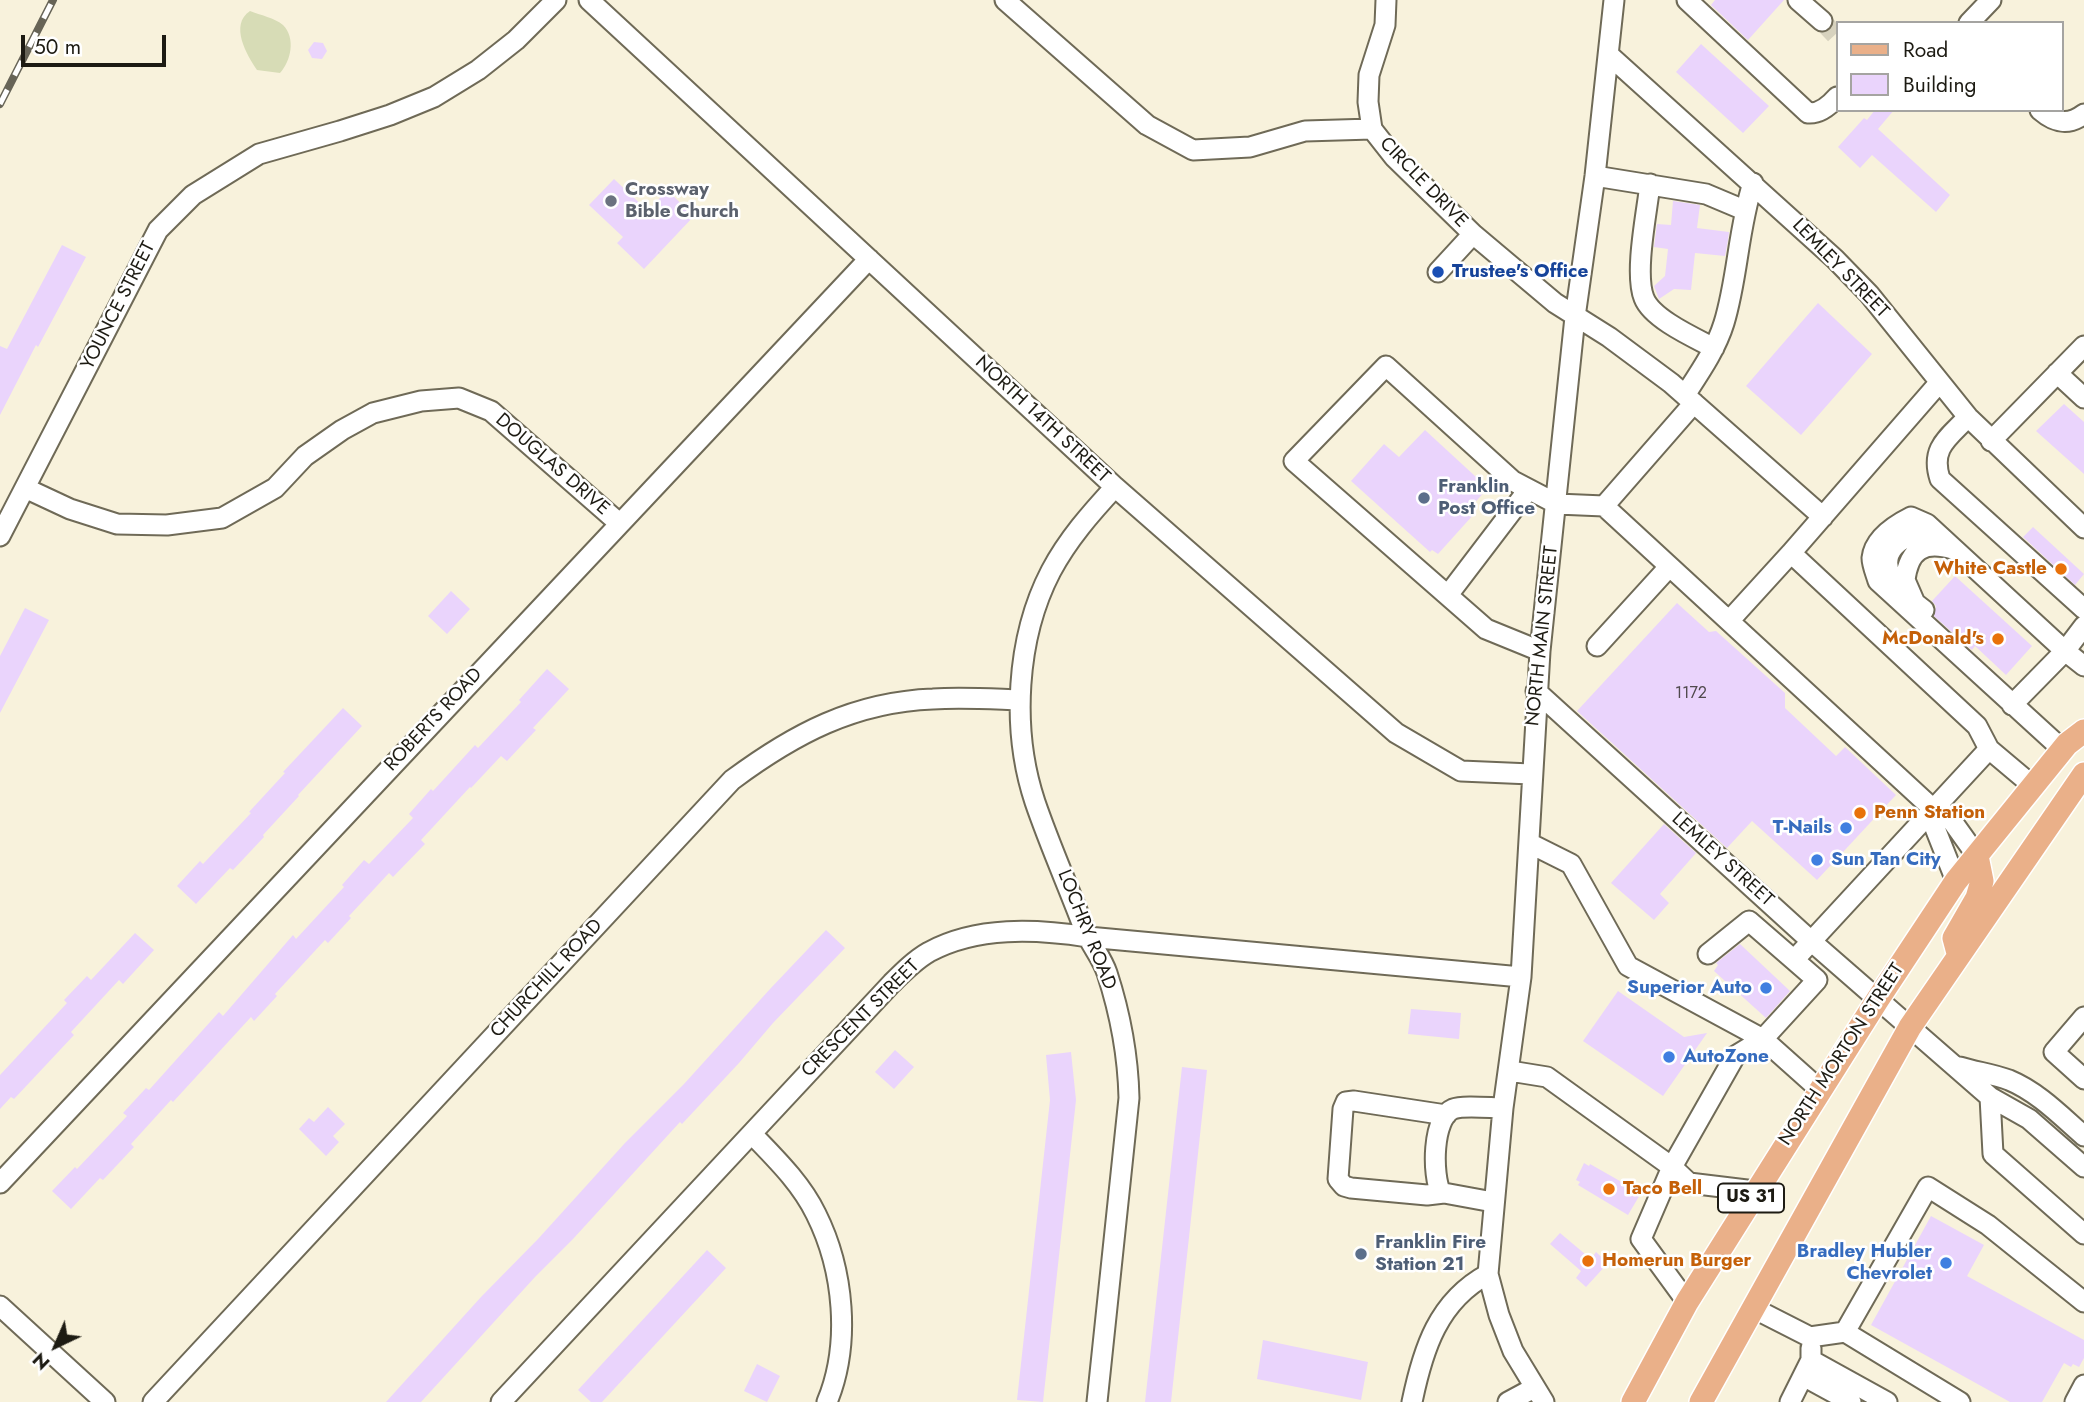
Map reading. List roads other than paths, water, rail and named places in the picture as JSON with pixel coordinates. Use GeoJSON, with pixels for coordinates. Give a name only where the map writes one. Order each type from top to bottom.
{"type":"FeatureCollection","features":[{"type":"Feature","properties":{"kind":"main road","name":"NORTH MORTON STREET"},"geometry":{"type":"LineString","coordinates":[[1633,1402],[1687,1302],[1755,1191],[1956,881],[2063,750],[2084,731]]}},
{"type":"Feature","properties":{"kind":"main road","name":"US 31"},"geometry":{"type":"LineString","coordinates":[[1701,1402],[1910,1027],[2084,774]]}},
{"type":"Feature","properties":{"kind":"main road"},"geometry":{"type":"LineString","coordinates":[[1959,956],[1954,938],[1977,898],[1982,881],[1977,856]]}},
{"type":"Feature","properties":{"kind":"street","name":"YOUNCE STREET"},"geometry":{"type":"LineString","coordinates":[[0,536],[158,229],[193,195],[259,154],[340,131],[434,97],[478,70],[516,40],[556,0]]}},
{"type":"Feature","properties":{"kind":"street","name":"NORTH 14TH STREET"},"geometry":{"type":"LineString","coordinates":[[589,0],[1115,486],[1396,733],[1461,771],[1531,774]]}},
{"type":"Feature","properties":{"kind":"street","name":"CIRCLE DRIVE"},"geometry":{"type":"LineString","coordinates":[[1005,0],[1147,125],[1193,150],[1250,147],[1305,131],[1372,129],[1394,156],[1473,234],[1555,303],[1609,337],[1690,399],[1823,517]]}},
{"type":"Feature","properties":{"kind":"street"},"geometry":{"type":"LineString","coordinates":[[1372,129],[1368,102],[1369,75],[1385,25],[1386,0]]}},
{"type":"Feature","properties":{"kind":"street","name":"NORTH MAIN STREET"},"geometry":{"type":"LineString","coordinates":[[1539,1395],[1513,1351],[1499,1315],[1488,1274],[1503,1108],[1521,977],[1539,651],[1575,317],[1595,177],[1614,0]]}},
{"type":"Feature","properties":{"kind":"street"},"geometry":{"type":"LineString","coordinates":[[1688,0],[1808,113],[1814,114],[1836,98]]}},
{"type":"Feature","properties":{"kind":"street"},"geometry":{"type":"LineString","coordinates":[[1798,0],[1822,21]]}},
{"type":"Feature","properties":{"kind":"street"},"geometry":{"type":"LineString","coordinates":[[1971,21],[1991,0]]}},
{"type":"Feature","properties":{"kind":"street","name":"LEMLEY STREET"},"geometry":{"type":"LineString","coordinates":[[1609,55],[1753,183],[1870,294],[1968,417],[2084,528]]}},
{"type":"Feature","properties":{"kind":"street"},"geometry":{"type":"LineString","coordinates":[[2043,112],[2054,121],[2066,123],[2084,114]]}},
{"type":"Feature","properties":{"kind":"street"},"geometry":{"type":"LineString","coordinates":[[1595,177],[1706,194],[1744,210]]}},
{"type":"Feature","properties":{"kind":"street"},"geometry":{"type":"LineString","coordinates":[[1604,506],[1690,399],[1714,348],[1724,322],[1744,210],[1753,183]]}},
{"type":"Feature","properties":{"kind":"street"},"geometry":{"type":"LineString","coordinates":[[1650,184],[1640,275],[1644,300],[1666,322],[1714,348]]}},
{"type":"Feature","properties":{"kind":"street"},"geometry":{"type":"LineString","coordinates":[[1438,272],[1473,234]]}},
{"type":"Feature","properties":{"kind":"street","name":"ROBERTS ROAD"},"geometry":{"type":"LineString","coordinates":[[0,1183],[869,260]]}},
{"type":"Feature","properties":{"kind":"street"},"geometry":{"type":"LineString","coordinates":[[1991,441],[2084,346]]}},
{"type":"Feature","properties":{"kind":"street"},"geometry":{"type":"LineString","coordinates":[[1539,651],[1486,629],[1294,461],[1386,366],[1513,481],[1556,504],[1604,506],[1932,808],[1947,814],[1977,856]]}},
{"type":"Feature","properties":{"kind":"street"},"geometry":{"type":"LineString","coordinates":[[2057,373],[2084,398]]}},
{"type":"Feature","properties":{"kind":"street"},"geometry":{"type":"LineString","coordinates":[[1729,621],[1939,383]]}},
{"type":"Feature","properties":{"kind":"street","name":"DOUGLAS DRIVE"},"geometry":{"type":"LineString","coordinates":[[25,488],[70,509],[117,524],[167,525],[222,518],[275,488],[305,456],[342,430],[373,413],[421,401],[459,398],[491,411],[619,523]]}},
{"type":"Feature","properties":{"kind":"street"},"geometry":{"type":"LineString","coordinates":[[1968,417],[1938,452],[1936,460],[1940,480],[2084,609]]}},
{"type":"Feature","properties":{"kind":"street","name":"LOCHRY ROAD"},"geometry":{"type":"LineString","coordinates":[[1097,1402],[1129,1098],[1128,1062],[1106,971],[1088,937],[1035,801],[1026,769],[1019,726],[1019,700],[1031,621],[1051,571],[1079,526],[1115,486]]}},
{"type":"Feature","properties":{"kind":"street"},"geometry":{"type":"LineString","coordinates":[[1448,595],[1528,490]]}},
{"type":"Feature","properties":{"kind":"street"},"geometry":{"type":"LineString","coordinates":[[2063,750],[1878,581],[1872,560],[1876,545],[1895,525],[1911,517],[1927,524],[2084,666]]}},
{"type":"Feature","properties":{"kind":"street"},"geometry":{"type":"LineString","coordinates":[[1935,532],[1910,535],[1899,542],[1887,558],[1890,576],[1915,603],[1980,662],[2007,700]]}},
{"type":"Feature","properties":{"kind":"street"},"geometry":{"type":"LineString","coordinates":[[1915,603],[1905,580],[1911,559],[1927,546],[1954,549]]}},
{"type":"Feature","properties":{"kind":"street"},"geometry":{"type":"LineString","coordinates":[[1791,553],[1977,726],[1989,749],[2033,786]]}},
{"type":"Feature","properties":{"kind":"street"},"geometry":{"type":"LineString","coordinates":[[1597,646],[1669,567]]}},
{"type":"Feature","properties":{"kind":"street"},"geometry":{"type":"LineString","coordinates":[[2007,700],[2065,651],[2084,626]]}},
{"type":"Feature","properties":{"kind":"street","name":"LEMLEY STREET"},"geometry":{"type":"LineString","coordinates":[[1536,691],[1811,941],[1990,1097],[2029,1119],[2084,1167]]}},
{"type":"Feature","properties":{"kind":"street","name":"CHURCHILL ROAD"},"geometry":{"type":"LineString","coordinates":[[153,1402],[732,780],[789,740],[849,713],[932,698],[1019,700]]}},
{"type":"Feature","properties":{"kind":"street"},"geometry":{"type":"LineString","coordinates":[[1794,960],[1989,749]]}},
{"type":"Feature","properties":{"kind":"street"},"geometry":{"type":"LineString","coordinates":[[1932,808],[1933,823],[1956,881]]}},
{"type":"Feature","properties":{"kind":"street"},"geometry":{"type":"LineString","coordinates":[[1529,843],[1571,864],[1628,966],[1763,1039],[1819,1089]]}},
{"type":"Feature","properties":{"kind":"street"},"geometry":{"type":"LineString","coordinates":[[1687,1302],[1641,1239],[1672,1167],[1735,1056],[1763,1039],[1817,980],[1749,921],[1708,954]]}},
{"type":"Feature","properties":{"kind":"street","name":"CRESCENT STREET"},"geometry":{"type":"LineString","coordinates":[[501,1402],[892,983],[927,953],[948,943],[982,935],[1045,930],[1088,937],[1521,977]]}},
{"type":"Feature","properties":{"kind":"street"},"geometry":{"type":"LineString","coordinates":[[2084,1017],[2054,1052],[2084,1079]]}},
{"type":"Feature","properties":{"kind":"street"},"geometry":{"type":"LineString","coordinates":[[1956,1065],[1999,1076],[2025,1088],[2041,1098],[2084,1136]]}},
{"type":"Feature","properties":{"kind":"street"},"geometry":{"type":"LineString","coordinates":[[1510,1071],[1546,1077],[1672,1167],[1689,1183],[1755,1191]]}},
{"type":"Feature","properties":{"kind":"street"},"geometry":{"type":"LineString","coordinates":[[1990,1097],[1993,1154],[2084,1234]]}},
{"type":"Feature","properties":{"kind":"street"},"geometry":{"type":"LineString","coordinates":[[1446,1115],[1346,1102],[1338,1179],[1344,1186],[1427,1195],[1441,1193],[1493,1202]]}},
{"type":"Feature","properties":{"kind":"street"},"geometry":{"type":"LineString","coordinates":[[1441,1193],[1435,1172],[1436,1147],[1446,1115],[1454,1109],[1503,1108]]}},
{"type":"Feature","properties":{"kind":"street"},"geometry":{"type":"LineString","coordinates":[[752,1134],[784,1167],[816,1213],[838,1279],[841,1312],[839,1355],[827,1402]]}},
{"type":"Feature","properties":{"kind":"street"},"geometry":{"type":"LineString","coordinates":[[1845,1332],[1928,1187],[1988,1225],[2084,1302]]}},
{"type":"Feature","properties":{"kind":"street"},"geometry":{"type":"LineString","coordinates":[[1419,1401],[1425,1353],[1446,1310],[1469,1284],[1488,1274]]}},
{"type":"Feature","properties":{"kind":"street"},"geometry":{"type":"LineString","coordinates":[[0,1306],[105,1402]]}},
{"type":"Feature","properties":{"kind":"street"},"geometry":{"type":"LineString","coordinates":[[1753,1308],[1810,1337],[1845,1332],[1960,1402]]}},
{"type":"Feature","properties":{"kind":"street"},"geometry":{"type":"LineString","coordinates":[[1801,1386],[1810,1337]]}},
{"type":"Feature","properties":{"kind":"street"},"geometry":{"type":"LineString","coordinates":[[2075,1402],[2084,1385]]}},
{"type":"Feature","properties":{"kind":"street"},"geometry":{"type":"LineString","coordinates":[[1801,1386],[1832,1402]]}},
{"type":"Feature","properties":{"kind":"street"},"geometry":{"type":"LineString","coordinates":[[1801,1386],[1851,1402]]}},
{"type":"Feature","properties":{"kind":"street"},"geometry":{"type":"LineString","coordinates":[[1801,1386],[1887,1402]]}},
{"type":"Feature","properties":{"kind":"street"},"geometry":{"type":"LineString","coordinates":[[1508,1402],[1539,1395]]}},
{"type":"Feature","properties":{"kind":"tunnel"},"geometry":{"type":"LineString","coordinates":[[1822,21],[1836,36]]}},
{"type":"Feature","properties":{"kind":"railway"},"geometry":{"type":"LineString","coordinates":[[0,104],[53,0]]}},
{"type":"Feature","properties":{"kind":"place","name":"Crossway Bible Church"},"geometry":{"type":"Point","coordinates":[611,201]}},
{"type":"Feature","properties":{"kind":"place","name":"Trustee's Office"},"geometry":{"type":"Point","coordinates":[1438,272]}},
{"type":"Feature","properties":{"kind":"place","name":"Franklin Post Office"},"geometry":{"type":"Point","coordinates":[1424,498]}},
{"type":"Feature","properties":{"kind":"place","name":"White Castle"},"geometry":{"type":"Point","coordinates":[2061,569]}},
{"type":"Feature","properties":{"kind":"place","name":"McDonald's"},"geometry":{"type":"Point","coordinates":[1998,639]}},
{"type":"Feature","properties":{"kind":"place","name":"Penn Station"},"geometry":{"type":"Point","coordinates":[1860,813]}},
{"type":"Feature","properties":{"kind":"place","name":"T-Nails"},"geometry":{"type":"Point","coordinates":[1846,828]}},
{"type":"Feature","properties":{"kind":"place","name":"Sun Tan City"},"geometry":{"type":"Point","coordinates":[1817,860]}},
{"type":"Feature","properties":{"kind":"place","name":"Superior Auto"},"geometry":{"type":"Point","coordinates":[1766,988]}},
{"type":"Feature","properties":{"kind":"place","name":"AutoZone"},"geometry":{"type":"Point","coordinates":[1669,1057]}},
{"type":"Feature","properties":{"kind":"place","name":"Taco Bell"},"geometry":{"type":"Point","coordinates":[1609,1189]}},
{"type":"Feature","properties":{"kind":"place","name":"Franklin Fire Station 21"},"geometry":{"type":"Point","coordinates":[1361,1254]}},
{"type":"Feature","properties":{"kind":"place","name":"Homerun Burger"},"geometry":{"type":"Point","coordinates":[1588,1261]}},
{"type":"Feature","properties":{"kind":"place","name":"Bradley Hubler Chevrolet"},"geometry":{"type":"Point","coordinates":[1946,1263]}}]}
